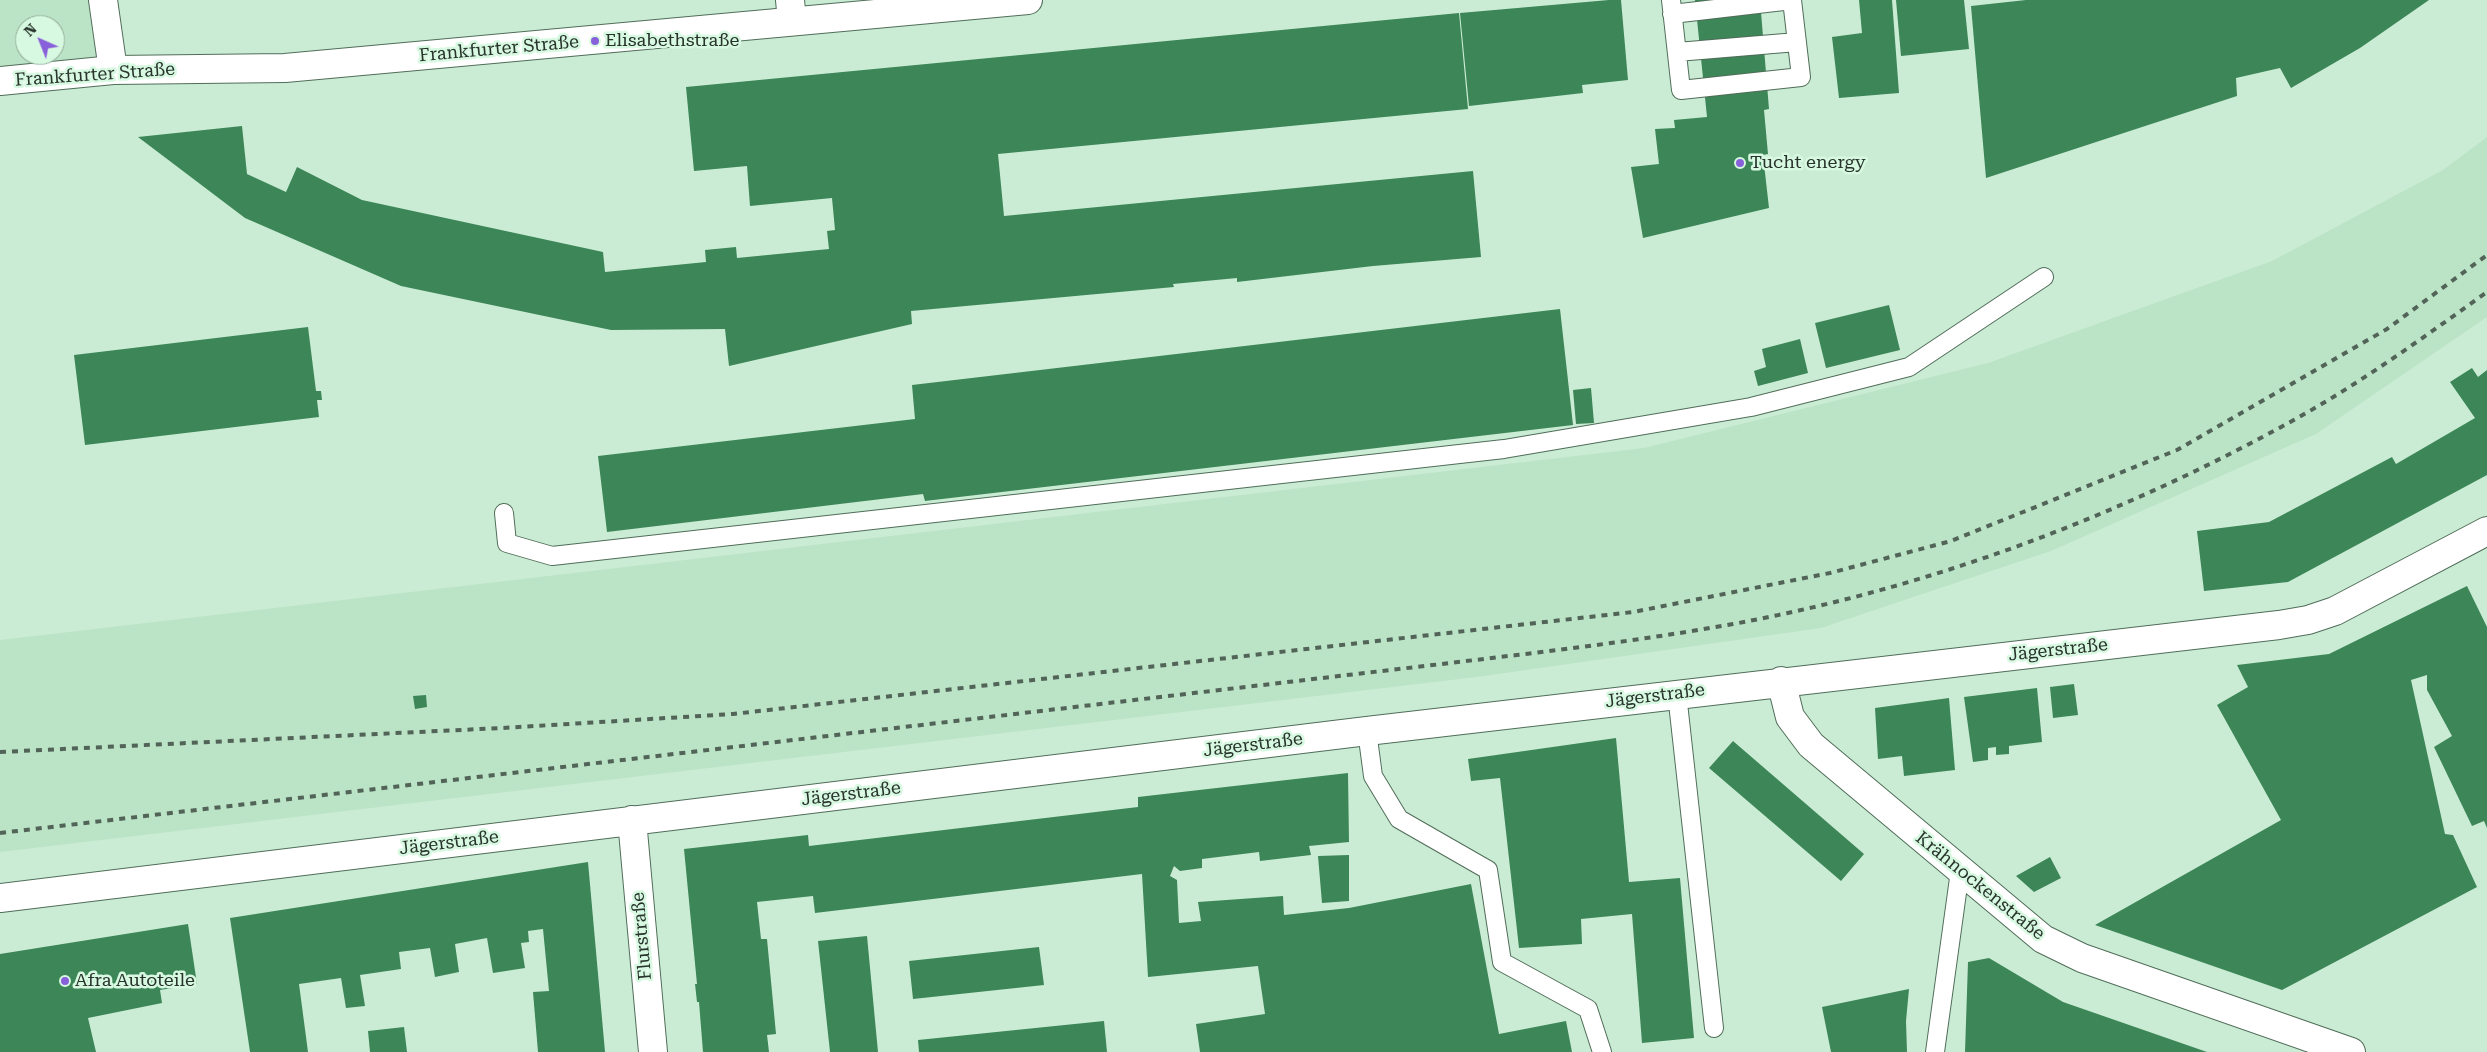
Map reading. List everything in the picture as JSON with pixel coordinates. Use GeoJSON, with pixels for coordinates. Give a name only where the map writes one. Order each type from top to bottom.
{"type":"FeatureCollection","features":[{"type":"Feature","properties":{"kind":"street"},"geometry":{"type":"LineString","coordinates":[[103,0],[113,70]]}},
{"type":"Feature","properties":{"kind":"street","name":"Frankfurter Straße"},"geometry":{"type":"LineString","coordinates":[[0,81],[113,70],[285,68],[595,41],[791,10],[1028,0]]}},
{"type":"Feature","properties":{"kind":"street","name":"Jägerstraße"},"geometry":{"type":"LineString","coordinates":[[0,898],[1781,681],[2308,620],[2335,611],[2487,531]]}},
{"type":"Feature","properties":{"kind":"street","name":"Krähnockenstraße"},"geometry":{"type":"LineString","coordinates":[[1781,681],[1790,717],[1811,744],[2043,940],[2074,954],[2351,1052]]}},
{"type":"Feature","properties":{"kind":"street","name":"Flurstraße"},"geometry":{"type":"LineString","coordinates":[[632,820],[653,1052]]}},
{"type":"Feature","properties":{"kind":"lane"},"geometry":{"type":"LineString","coordinates":[[1792,0],[1801,77],[1681,90],[1672,7],[1792,0]]}},
{"type":"Feature","properties":{"kind":"lane"},"geometry":{"type":"LineString","coordinates":[[1677,52],[1797,42]]}},
{"type":"Feature","properties":{"kind":"lane"},"geometry":{"type":"LineString","coordinates":[[504,513],[507,543],[552,556],[1504,449],[1751,407],[1910,367],[2044,277]]}},
{"type":"Feature","properties":{"kind":"lane"},"geometry":{"type":"LineString","coordinates":[[1677,694],[1714,1028]]}},
{"type":"Feature","properties":{"kind":"lane"},"geometry":{"type":"LineString","coordinates":[[1368,731],[1374,776],[1399,819],[1488,870],[1502,962],[1588,1009],[1602,1052]]}},
{"type":"Feature","properties":{"kind":"lane"},"geometry":{"type":"LineString","coordinates":[[1935,1052],[1960,871]]}},
{"type":"Feature","properties":{"kind":"shaded area"},"geometry":{"type":"Polygon","coordinates":[[[0,0],[103,0],[113,70],[0,80],[0,0]]]}},
{"type":"Feature","properties":{"kind":"shaded area"},"geometry":{"type":"Polygon","coordinates":[[[2487,137],[2487,317],[2316,434],[2051,551],[1821,628],[1477,677],[0,852],[0,640],[1644,448],[1988,363],[2272,261],[2443,170],[2487,137]]]}},
{"type":"Feature","properties":{"kind":"building"},"geometry":{"type":"Polygon","coordinates":[[[1621,0],[1628,80],[1582,85],[1583,93],[1469,106],[1460,13],[1621,0]]]}},
{"type":"Feature","properties":{"kind":"building"},"geometry":{"type":"Polygon","coordinates":[[[1695,0],[1760,0],[1769,109],[1764,110],[1768,154],[1763,155],[1769,208],[1643,238],[1631,167],[1659,164],[1655,129],[1675,128],[1674,120],[1707,117],[1695,0]]]}},
{"type":"Feature","properties":{"kind":"building"},"geometry":{"type":"Polygon","coordinates":[[[1859,0],[1892,0],[1899,93],[1839,98],[1832,37],[1862,33],[1859,0]]]}},
{"type":"Feature","properties":{"kind":"building"},"geometry":{"type":"Polygon","coordinates":[[[1896,0],[1964,0],[1969,49],[1901,56],[1896,0]]]}},
{"type":"Feature","properties":{"kind":"building"},"geometry":{"type":"Polygon","coordinates":[[[2026,0],[2429,0],[2360,48],[2291,88],[2280,68],[2236,78],[2237,96],[1986,178],[1971,6],[2026,0]]]}},
{"type":"Feature","properties":{"kind":"building"},"geometry":{"type":"Polygon","coordinates":[[[1459,13],[1468,109],[998,154],[1004,216],[1473,171],[1481,257],[1373,266],[1237,282],[1237,278],[1173,284],[1174,287],[911,311],[912,324],[729,366],[725,329],[611,330],[401,286],[245,218],[138,137],[242,126],[247,174],[286,192],[297,167],[362,200],[603,252],[605,272],[706,262],[705,250],[736,247],[737,258],[829,249],[827,231],[835,230],[832,198],[750,206],[747,166],[694,171],[686,87],[1459,13]]]}},
{"type":"Feature","properties":{"kind":"building"},"geometry":{"type":"Polygon","coordinates":[[[1889,305],[1900,350],[1826,368],[1815,323],[1889,305]]]}},
{"type":"Feature","properties":{"kind":"building"},"geometry":{"type":"Polygon","coordinates":[[[1560,309],[1573,425],[925,501],[923,494],[607,532],[598,456],[915,419],[912,385],[1560,309]]]}},
{"type":"Feature","properties":{"kind":"building"},"geometry":{"type":"Polygon","coordinates":[[[308,327],[316,391],[321,391],[322,400],[317,400],[319,417],[85,445],[74,355],[308,327]]]}},
{"type":"Feature","properties":{"kind":"building"},"geometry":{"type":"Polygon","coordinates":[[[1800,339],[1808,373],[1758,386],[1754,371],[1766,367],[1762,349],[1800,339]]]}},
{"type":"Feature","properties":{"kind":"building"},"geometry":{"type":"Polygon","coordinates":[[[2472,368],[2478,377],[2487,370],[2487,475],[2288,582],[2204,591],[2197,531],[2269,522],[2392,457],[2396,464],[2475,418],[2450,382],[2472,368]]]}},
{"type":"Feature","properties":{"kind":"building"},"geometry":{"type":"Polygon","coordinates":[[[1591,388],[1594,423],[1576,424],[1573,390],[1591,388]]]}},
{"type":"Feature","properties":{"kind":"building"},"geometry":{"type":"Polygon","coordinates":[[[2467,586],[2487,627],[2487,828],[2484,821],[2472,826],[2434,747],[2452,736],[2427,690],[2427,675],[2411,680],[2445,834],[2453,835],[2477,887],[2282,990],[2095,925],[2281,820],[2217,705],[2248,687],[2237,665],[2329,654],[2467,586]]]}},
{"type":"Feature","properties":{"kind":"building"},"geometry":{"type":"Polygon","coordinates":[[[2074,684],[2078,715],[2053,718],[2050,687],[2074,684]]]}},
{"type":"Feature","properties":{"kind":"building"},"geometry":{"type":"Polygon","coordinates":[[[2037,688],[2042,742],[2009,746],[2009,754],[1996,755],[1996,747],[1988,748],[1988,760],[1973,762],[1964,697],[2037,688]]]}},
{"type":"Feature","properties":{"kind":"building"},"geometry":{"type":"Polygon","coordinates":[[[426,695],[427,707],[415,709],[413,696],[426,695]]]}},
{"type":"Feature","properties":{"kind":"building"},"geometry":{"type":"Polygon","coordinates":[[[1949,698],[1955,770],[1904,776],[1902,756],[1878,759],[1875,708],[1949,698]]]}},
{"type":"Feature","properties":{"kind":"building"},"geometry":{"type":"Polygon","coordinates":[[[1616,738],[1629,882],[1680,878],[1694,1038],[1642,1043],[1632,914],[1581,919],[1582,944],[1519,948],[1500,778],[1471,781],[1468,759],[1616,738]]]}},
{"type":"Feature","properties":{"kind":"building"},"geometry":{"type":"Polygon","coordinates":[[[1733,741],[1864,854],[1841,881],[1709,768],[1733,741]]]}},
{"type":"Feature","properties":{"kind":"building"},"geometry":{"type":"Polygon","coordinates":[[[1348,773],[1349,842],[1309,846],[1311,855],[1260,861],[1259,852],[1202,859],[1202,868],[1180,871],[1174,866],[1170,876],[1177,880],[1179,923],[1201,921],[1198,902],[1283,896],[1284,915],[1349,908],[1471,884],[1499,1034],[1566,1021],[1572,1052],[1200,1052],[1196,1024],[1265,1014],[1258,966],[1148,977],[1142,874],[815,913],[813,896],[757,902],[761,939],[767,939],[776,1034],[767,1035],[769,1052],[703,1052],[699,1002],[697,1002],[695,984],[697,984],[684,849],[808,835],[809,846],[1138,807],[1138,797],[1348,773]]]}},
{"type":"Feature","properties":{"kind":"building"},"geometry":{"type":"Polygon","coordinates":[[[1349,855],[1349,901],[1322,903],[1318,856],[1349,855]]]}},
{"type":"Feature","properties":{"kind":"building"},"geometry":{"type":"Polygon","coordinates":[[[2050,857],[2061,878],[2034,892],[2016,876],[2050,857]]]}},
{"type":"Feature","properties":{"kind":"building"},"geometry":{"type":"Polygon","coordinates":[[[588,862],[605,1052],[538,1052],[533,992],[549,991],[543,929],[528,931],[529,942],[521,943],[525,968],[493,973],[487,938],[455,944],[459,972],[435,977],[430,948],[399,952],[401,969],[360,975],[365,1006],[346,1008],[341,978],[299,984],[308,1052],[250,1052],[230,918],[588,862]]]}},
{"type":"Feature","properties":{"kind":"building","name":"Afra Autoteile"},"geometry":{"type":"Polygon","coordinates":[[[188,924],[197,984],[160,990],[162,1003],[88,1018],[96,1052],[0,1052],[0,954],[188,924]]]}},
{"type":"Feature","properties":{"kind":"building"},"geometry":{"type":"Polygon","coordinates":[[[867,936],[878,1052],[830,1052],[818,941],[867,936]]]}},
{"type":"Feature","properties":{"kind":"building"},"geometry":{"type":"Polygon","coordinates":[[[1039,947],[1044,985],[913,999],[909,961],[1039,947]]]}},
{"type":"Feature","properties":{"kind":"building"},"geometry":{"type":"Polygon","coordinates":[[[1989,958],[2063,1002],[2207,1052],[1965,1052],[1968,962],[1989,958]]]}},
{"type":"Feature","properties":{"kind":"building"},"geometry":{"type":"Polygon","coordinates":[[[1909,989],[1906,1021],[1907,1052],[1831,1052],[1822,1007],[1909,989]]]}},
{"type":"Feature","properties":{"kind":"building"},"geometry":{"type":"Polygon","coordinates":[[[1104,1021],[1107,1052],[919,1052],[918,1040],[1104,1021]]]}},
{"type":"Feature","properties":{"kind":"building"},"geometry":{"type":"Polygon","coordinates":[[[404,1027],[407,1052],[370,1052],[368,1031],[404,1027]]]}},
{"type":"Feature","properties":{"kind":"railway"},"geometry":{"type":"LineString","coordinates":[[0,752],[502,728],[733,714],[1633,612],[1830,573],[1951,541],[2177,450],[2387,329],[2487,255]]}},
{"type":"Feature","properties":{"kind":"railway"},"geometry":{"type":"LineString","coordinates":[[0,833],[1546,652],[1733,624],[1806,609],[1879,591],[2021,545],[2159,488],[2226,456],[2318,406],[2392,359],[2487,292]]}},
{"type":"Feature","properties":{"kind":"place","name":"Elisabethstraße"},"geometry":{"type":"Point","coordinates":[595,41]}},
{"type":"Feature","properties":{"kind":"place","name":"Tucht energy"},"geometry":{"type":"Point","coordinates":[1740,163]}},
{"type":"Feature","properties":{"kind":"place","name":"Afra Autoteile"},"geometry":{"type":"Point","coordinates":[65,981]}}]}
